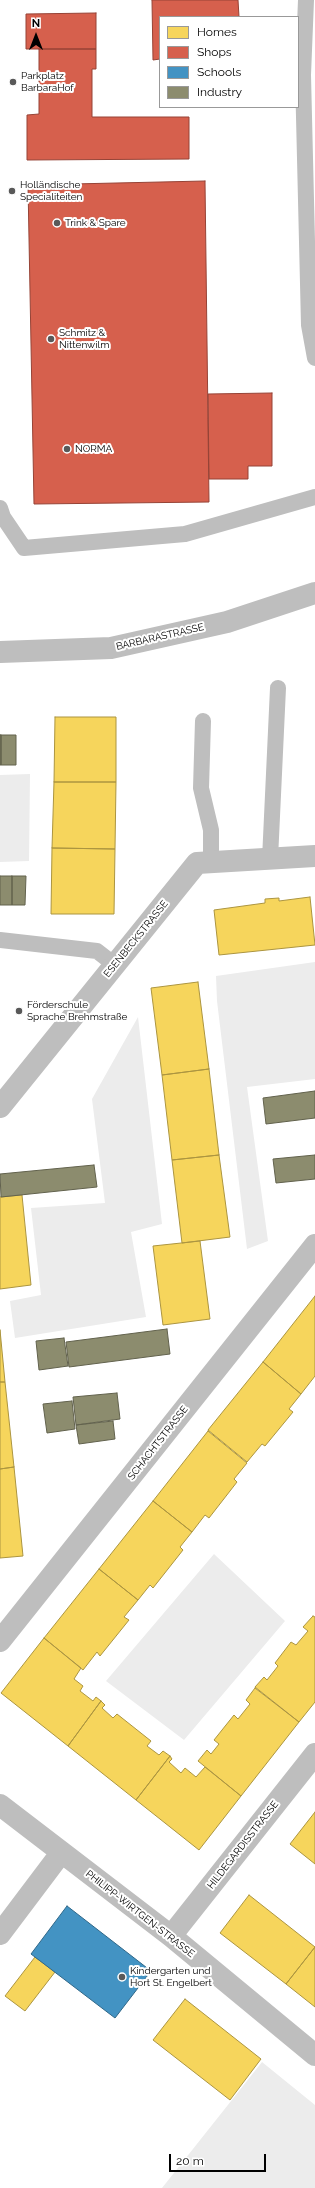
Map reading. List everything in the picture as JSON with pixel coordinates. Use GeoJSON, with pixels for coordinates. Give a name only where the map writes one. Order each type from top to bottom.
{"type":"FeatureCollection","features":[{"type":"Feature","properties":{"kind":"street","name":"BARBARASTRASSE"},"geometry":{"type":"LineString","coordinates":[[0,652],[111,648],[227,622],[315,593]]}},
{"type":"Feature","properties":{"kind":"street","name":"ESENBECKSTRASSE"},"geometry":{"type":"LineString","coordinates":[[0,1107],[197,863],[315,856]]}},
{"type":"Feature","properties":{"kind":"street","name":"SCHACHTSTRASSE"},"geometry":{"type":"LineString","coordinates":[[0,1641],[315,1245]]}},
{"type":"Feature","properties":{"kind":"street","name":"HILDEGARDISSTRASSE"},"geometry":{"type":"LineString","coordinates":[[171,1936],[315,1754]]}},
{"type":"Feature","properties":{"kind":"street","name":"PHILIPP-WIRTGEN-STRASSE"},"geometry":{"type":"LineString","coordinates":[[0,1805],[171,1936],[315,2055]]}},
{"type":"Feature","properties":{"kind":"street"},"geometry":{"type":"LineString","coordinates":[[0,1934],[61,1853]]}},
{"type":"Feature","properties":{"kind":"lane"},"geometry":{"type":"LineString","coordinates":[[306,0],[304,75],[309,325],[315,358]]}},
{"type":"Feature","properties":{"kind":"lane"},"geometry":{"type":"LineString","coordinates":[[0,508],[3,517],[24,548],[185,534],[315,497]]}},
{"type":"Feature","properties":{"kind":"lane"},"geometry":{"type":"LineString","coordinates":[[270,859],[278,688]]}},
{"type":"Feature","properties":{"kind":"lane"},"geometry":{"type":"LineString","coordinates":[[203,722],[201,788],[211,830],[211,863]]}},
{"type":"Feature","properties":{"kind":"lane"},"geometry":{"type":"LineString","coordinates":[[0,940],[97,951],[115,965]]}},
{"type":"Feature","properties":{"kind":"shaded area"},"geometry":{"type":"Polygon","coordinates":[[[30,774],[29,861],[0,862],[0,775],[30,774]]]}},
{"type":"Feature","properties":{"kind":"shaded area"},"geometry":{"type":"Polygon","coordinates":[[[315,962],[315,1079],[247,1087],[268,1241],[247,1249],[217,1001],[216,976],[315,962]]]}},
{"type":"Feature","properties":{"kind":"shaded area"},"geometry":{"type":"Polygon","coordinates":[[[138,1017],[162,1224],[131,1232],[146,1317],[15,1338],[10,1301],[41,1295],[31,1208],[105,1203],[92,1099],[138,1017]]]}},
{"type":"Feature","properties":{"kind":"shaded area"},"geometry":{"type":"Polygon","coordinates":[[[214,1554],[285,1621],[184,1740],[106,1681],[214,1554]]]}},
{"type":"Feature","properties":{"kind":"shaded area"},"geometry":{"type":"Polygon","coordinates":[[[262,2062],[315,2105],[315,2188],[162,2188],[262,2062]]]}},
{"type":"Feature","properties":{"kind":"building: Homes"},"geometry":{"type":"Polygon","coordinates":[[[55,717],[116,717],[116,782],[54,782],[55,717]]]}},
{"type":"Feature","properties":{"kind":"building: Homes"},"geometry":{"type":"Polygon","coordinates":[[[54,782],[116,782],[115,849],[52,848],[54,782]]]}},
{"type":"Feature","properties":{"kind":"building: Homes"},"geometry":{"type":"Polygon","coordinates":[[[52,848],[115,849],[114,914],[51,914],[52,848]]]}},
{"type":"Feature","properties":{"kind":"building: Homes"},"geometry":{"type":"Polygon","coordinates":[[[310,897],[315,945],[219,955],[214,910],[265,903],[265,899],[279,898],[279,901],[310,897]]]}},
{"type":"Feature","properties":{"kind":"building: Homes"},"geometry":{"type":"Polygon","coordinates":[[[198,982],[209,1069],[162,1075],[151,988],[198,982]]]}},
{"type":"Feature","properties":{"kind":"building: Homes"},"geometry":{"type":"Polygon","coordinates":[[[209,1069],[219,1155],[172,1160],[162,1075],[209,1069]]]}},
{"type":"Feature","properties":{"kind":"building: Homes"},"geometry":{"type":"Polygon","coordinates":[[[219,1155],[230,1237],[182,1243],[172,1160],[219,1155]]]}},
{"type":"Feature","properties":{"kind":"building: Homes"},"geometry":{"type":"Polygon","coordinates":[[[22,1195],[31,1285],[0,1289],[0,1197],[22,1195]]]}},
{"type":"Feature","properties":{"kind":"building: Homes"},"geometry":{"type":"Polygon","coordinates":[[[200,1241],[210,1319],[163,1325],[153,1246],[200,1241]]]}},
{"type":"Feature","properties":{"kind":"building: Homes"},"geometry":{"type":"Polygon","coordinates":[[[315,1296],[315,1376],[301,1394],[263,1362],[315,1296]]]}},
{"type":"Feature","properties":{"kind":"building: Homes"},"geometry":{"type":"Polygon","coordinates":[[[0,1330],[5,1382],[0,1382],[0,1330]]]}},
{"type":"Feature","properties":{"kind":"building: Homes"},"geometry":{"type":"Polygon","coordinates":[[[263,1362],[301,1394],[289,1409],[293,1412],[265,1446],[262,1444],[247,1462],[208,1430],[263,1362]]]}},
{"type":"Feature","properties":{"kind":"building: Homes"},"geometry":{"type":"Polygon","coordinates":[[[0,1382],[5,1382],[14,1467],[0,1469],[0,1382]]]}},
{"type":"Feature","properties":{"kind":"building: Homes"},"geometry":{"type":"Polygon","coordinates":[[[208,1431],[247,1463],[234,1479],[237,1482],[209,1518],[205,1515],[192,1532],[153,1501],[208,1431]]]}},
{"type":"Feature","properties":{"kind":"building: Homes"},"geometry":{"type":"Polygon","coordinates":[[[14,1467],[23,1556],[0,1558],[0,1469],[14,1467]]]}},
{"type":"Feature","properties":{"kind":"building: Homes"},"geometry":{"type":"Polygon","coordinates":[[[153,1501],[192,1532],[180,1547],[183,1550],[153,1588],[150,1585],[138,1600],[99,1569],[153,1501]]]}},
{"type":"Feature","properties":{"kind":"building: Homes"},"geometry":{"type":"Polygon","coordinates":[[[99,1569],[138,1600],[124,1617],[129,1620],[100,1656],[97,1652],[83,1670],[44,1638],[99,1569]]]}},
{"type":"Feature","properties":{"kind":"building: Homes"},"geometry":{"type":"Polygon","coordinates":[[[313,1616],[315,1617],[315,1702],[299,1722],[255,1687],[264,1677],[267,1680],[278,1666],[275,1663],[291,1642],[296,1645],[308,1631],[303,1627],[313,1616]]]}},
{"type":"Feature","properties":{"kind":"building: Homes"},"geometry":{"type":"Polygon","coordinates":[[[44,1638],[81,1668],[74,1679],[83,1686],[80,1691],[93,1701],[96,1697],[101,1701],[68,1746],[1,1693],[44,1638]]]}},
{"type":"Feature","properties":{"kind":"building: Homes"},"geometry":{"type":"Polygon","coordinates":[[[255,1688],[299,1722],[241,1796],[198,1761],[207,1750],[211,1754],[219,1744],[214,1740],[234,1715],[238,1719],[250,1704],[246,1700],[255,1688]]]}},
{"type":"Feature","properties":{"kind":"building: Homes"},"geometry":{"type":"Polygon","coordinates":[[[101,1701],[105,1705],[102,1708],[113,1718],[117,1714],[151,1741],[147,1746],[159,1755],[163,1751],[170,1756],[136,1800],[68,1746],[101,1701]]]}},
{"type":"Feature","properties":{"kind":"building: Homes"},"geometry":{"type":"Polygon","coordinates":[[[170,1756],[172,1759],[169,1762],[181,1773],[185,1768],[196,1777],[205,1767],[241,1796],[199,1850],[136,1800],[170,1756]]]}},
{"type":"Feature","properties":{"kind":"building: Homes"},"geometry":{"type":"Polygon","coordinates":[[[315,1812],[315,1864],[290,1844],[315,1812]]]}},
{"type":"Feature","properties":{"kind":"building: Homes"},"geometry":{"type":"Polygon","coordinates":[[[249,1895],[315,1947],[286,1984],[220,1933],[249,1895]]]}},
{"type":"Feature","properties":{"kind":"building: Homes"},"geometry":{"type":"Polygon","coordinates":[[[315,1947],[315,2007],[286,1984],[315,1947]]]}},
{"type":"Feature","properties":{"kind":"building: Homes"},"geometry":{"type":"Polygon","coordinates":[[[35,1957],[55,1972],[25,2011],[5,1996],[35,1957]]]}},
{"type":"Feature","properties":{"kind":"building: Homes"},"geometry":{"type":"Polygon","coordinates":[[[185,1999],[261,2059],[230,2100],[153,2040],[185,1999]]]}},
{"type":"Feature","properties":{"kind":"building: Shops"},"geometry":{"type":"Polygon","coordinates":[[[152,0],[238,0],[239,16],[159,16],[159,59],[153,60],[152,0]]]}},
{"type":"Feature","properties":{"kind":"building: Shops"},"geometry":{"type":"Polygon","coordinates":[[[96,13],[96,49],[26,49],[26,14],[96,13]]]}},
{"type":"Feature","properties":{"kind":"building: Shops"},"geometry":{"type":"Polygon","coordinates":[[[39,49],[96,49],[96,69],[92,69],[92,117],[189,117],[189,159],[27,160],[27,115],[39,114],[39,49]]]}},
{"type":"Feature","properties":{"kind":"building: Shops"},"geometry":{"type":"Polygon","coordinates":[[[205,181],[209,502],[34,504],[28,185],[205,181]]]}},
{"type":"Feature","properties":{"kind":"building: Shops"},"geometry":{"type":"Polygon","coordinates":[[[272,393],[272,466],[248,466],[248,479],[209,479],[208,394],[272,393]]]}},
{"type":"Feature","properties":{"kind":"building: Schools"},"geometry":{"type":"Polygon","coordinates":[[[67,1906],[151,1971],[115,2018],[31,1954],[67,1906]]]}},
{"type":"Feature","properties":{"kind":"building: Industry"},"geometry":{"type":"Polygon","coordinates":[[[1,735],[1,765],[0,765],[1,735]]]}},
{"type":"Feature","properties":{"kind":"building: Industry"},"geometry":{"type":"Polygon","coordinates":[[[1,735],[16,735],[16,765],[1,765],[1,735]]]}},
{"type":"Feature","properties":{"kind":"building: Industry"},"geometry":{"type":"Polygon","coordinates":[[[0,876],[12,876],[12,905],[0,905],[0,876]]]}},
{"type":"Feature","properties":{"kind":"building: Industry"},"geometry":{"type":"Polygon","coordinates":[[[12,876],[26,876],[25,905],[12,905],[12,876]]]}},
{"type":"Feature","properties":{"kind":"building: Industry"},"geometry":{"type":"Polygon","coordinates":[[[315,1091],[315,1118],[266,1124],[263,1098],[315,1091]]]}},
{"type":"Feature","properties":{"kind":"building: Industry"},"geometry":{"type":"Polygon","coordinates":[[[315,1155],[315,1179],[276,1183],[273,1159],[315,1155]]]}},
{"type":"Feature","properties":{"kind":"building: Industry"},"geometry":{"type":"Polygon","coordinates":[[[94,1165],[97,1187],[1,1197],[0,1174],[94,1165]]]}},
{"type":"Feature","properties":{"kind":"building: Industry"},"geometry":{"type":"Polygon","coordinates":[[[167,1329],[170,1354],[69,1367],[66,1342],[167,1329]]]}},
{"type":"Feature","properties":{"kind":"building: Industry"},"geometry":{"type":"Polygon","coordinates":[[[64,1338],[68,1366],[39,1370],[36,1341],[64,1338]]]}},
{"type":"Feature","properties":{"kind":"building: Industry"},"geometry":{"type":"Polygon","coordinates":[[[117,1393],[120,1419],[76,1425],[73,1397],[117,1393]]]}},
{"type":"Feature","properties":{"kind":"building: Industry"},"geometry":{"type":"Polygon","coordinates":[[[72,1401],[75,1429],[47,1433],[43,1404],[72,1401]]]}},
{"type":"Feature","properties":{"kind":"building: Industry"},"geometry":{"type":"Polygon","coordinates":[[[113,1421],[115,1439],[79,1444],[76,1425],[113,1421]]]}},
{"type":"Feature","properties":{"kind":"place","name":"Parkplatz BarbaraHof"},"geometry":{"type":"Point","coordinates":[13,82]}},
{"type":"Feature","properties":{"kind":"place","name":"Holländische Specialiteiten"},"geometry":{"type":"Point","coordinates":[12,191]}},
{"type":"Feature","properties":{"kind":"place","name":"Trink & Spare"},"geometry":{"type":"Point","coordinates":[57,223]}},
{"type":"Feature","properties":{"kind":"place","name":"Schmitz & Nittenwilm"},"geometry":{"type":"Point","coordinates":[51,339]}},
{"type":"Feature","properties":{"kind":"place","name":"NORMA"},"geometry":{"type":"Point","coordinates":[67,449]}},
{"type":"Feature","properties":{"kind":"place","name":"Förderschule Sprache Brehmstraße"},"geometry":{"type":"Point","coordinates":[19,1011]}},
{"type":"Feature","properties":{"kind":"place","name":"Kindergarten und Hort St. Engelbert"},"geometry":{"type":"Point","coordinates":[122,1977]}}]}
